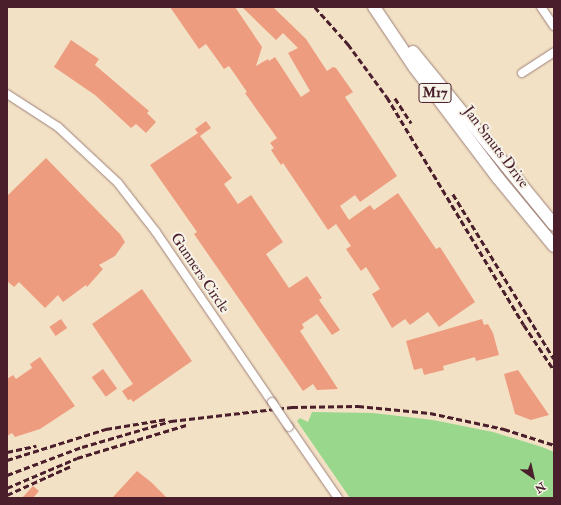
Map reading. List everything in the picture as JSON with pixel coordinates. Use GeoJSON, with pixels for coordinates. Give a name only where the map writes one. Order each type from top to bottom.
{"type":"FeatureCollection","features":[{"type":"Feature","properties":{"kind":"main road","name":"Jan Smuts Drive"},"geometry":{"type":"LineString","coordinates":[[376,7],[415,68],[554,246]]}},
{"type":"Feature","properties":{"kind":"main road","name":"Jan Smuts Drive"},"geometry":{"type":"LineString","coordinates":[[376,7],[554,225]]}},
{"type":"Feature","properties":{"kind":"main road"},"geometry":{"type":"LineString","coordinates":[[531,218],[554,253]]}},
{"type":"Feature","properties":{"kind":"street"},"geometry":{"type":"LineString","coordinates":[[541,7],[554,26]]}},
{"type":"Feature","properties":{"kind":"street"},"geometry":{"type":"LineString","coordinates":[[522,73],[554,52]]}},
{"type":"Feature","properties":{"kind":"street","name":"Gunners Circle"},"geometry":{"type":"LineString","coordinates":[[7,94],[58,126],[118,183],[137,207],[338,498]]}},
{"type":"Feature","properties":{"kind":"green space"},"geometry":{"type":"Polygon","coordinates":[[[312,412],[373,413],[433,420],[493,432],[542,447],[554,452],[554,498],[350,498],[297,421],[300,418],[308,422],[312,412]]]}},
{"type":"Feature","properties":{"kind":"building"},"geometry":{"type":"Polygon","coordinates":[[[170,7],[235,7],[262,47],[256,66],[275,57],[301,97],[310,91],[288,53],[298,48],[283,33],[276,40],[242,7],[273,7],[306,39],[327,71],[333,67],[336,68],[353,92],[345,97],[397,176],[360,202],[355,195],[340,206],[349,220],[370,205],[374,210],[398,193],[436,249],[440,247],[475,302],[439,327],[428,312],[410,325],[405,319],[392,328],[372,294],[380,289],[366,267],[361,271],[346,249],[351,246],[336,224],[328,230],[283,163],[281,165],[271,150],[274,148],[270,143],[277,138],[245,93],[247,92],[229,66],[224,69],[206,44],[199,49],[170,7]]]}},
{"type":"Feature","properties":{"kind":"building"},"geometry":{"type":"Polygon","coordinates":[[[71,40],[99,59],[95,65],[149,111],[147,113],[156,122],[146,133],[136,124],[131,128],[95,95],[54,67],[71,40]]]}},
{"type":"Feature","properties":{"kind":"building"},"geometry":{"type":"Polygon","coordinates":[[[206,121],[211,128],[200,136],[232,178],[224,184],[238,204],[251,195],[283,242],[266,254],[289,288],[307,276],[322,298],[319,300],[340,330],[332,335],[317,314],[302,324],[304,328],[300,331],[338,389],[317,390],[313,384],[303,391],[194,234],[197,232],[150,165],[198,133],[195,129],[206,121]]]}},
{"type":"Feature","properties":{"kind":"building"},"geometry":{"type":"Polygon","coordinates":[[[46,158],[120,234],[125,242],[115,256],[99,265],[103,269],[87,287],[86,285],[63,302],[58,295],[45,308],[19,282],[14,287],[7,281],[7,196],[46,158]]]}},
{"type":"Feature","properties":{"kind":"building"},"geometry":{"type":"Polygon","coordinates":[[[142,289],[192,361],[133,402],[131,399],[128,400],[122,391],[133,384],[92,324],[142,289]]]}},
{"type":"Feature","properties":{"kind":"building"},"geometry":{"type":"Polygon","coordinates":[[[61,319],[67,328],[56,336],[49,327],[61,319]]]}},
{"type":"Feature","properties":{"kind":"building"},"geometry":{"type":"Polygon","coordinates":[[[482,319],[484,325],[488,324],[493,333],[499,355],[476,361],[475,357],[443,366],[444,370],[424,375],[422,368],[414,370],[406,341],[482,319]]]}},
{"type":"Feature","properties":{"kind":"building"},"geometry":{"type":"Polygon","coordinates":[[[40,357],[75,406],[40,429],[15,437],[12,433],[7,436],[7,379],[13,375],[16,379],[32,368],[30,364],[40,357]]]}},
{"type":"Feature","properties":{"kind":"building"},"geometry":{"type":"Polygon","coordinates":[[[103,369],[117,388],[106,397],[92,377],[103,369]]]}},
{"type":"Feature","properties":{"kind":"building"},"geometry":{"type":"Polygon","coordinates":[[[518,370],[549,415],[531,420],[515,414],[504,374],[518,370]]]}},
{"type":"Feature","properties":{"kind":"building"},"geometry":{"type":"Polygon","coordinates":[[[137,471],[151,482],[167,498],[112,498],[137,471]]]}},
{"type":"Feature","properties":{"kind":"building"},"geometry":{"type":"Polygon","coordinates":[[[33,486],[39,491],[33,498],[22,498],[33,486]]]}},
{"type":"Feature","properties":{"kind":"railway"},"geometry":{"type":"LineString","coordinates":[[315,7],[348,44],[387,97],[524,325],[554,370]]}},
{"type":"Feature","properties":{"kind":"railway"},"geometry":{"type":"LineString","coordinates":[[395,98],[411,123]]}},
{"type":"Feature","properties":{"kind":"railway"},"geometry":{"type":"LineString","coordinates":[[453,194],[554,359]]}},
{"type":"Feature","properties":{"kind":"railway"},"geometry":{"type":"LineString","coordinates":[[7,475],[82,447],[171,421],[292,407],[358,406],[430,413],[504,429],[554,445]]}},
{"type":"Feature","properties":{"kind":"railway"},"geometry":{"type":"LineString","coordinates":[[7,460],[106,429],[167,419]]}},
{"type":"Feature","properties":{"kind":"railway"},"geometry":{"type":"LineString","coordinates":[[7,488],[77,458],[186,425]]}},
{"type":"Feature","properties":{"kind":"railway"},"geometry":{"type":"LineString","coordinates":[[7,452],[36,446]]}},
{"type":"Feature","properties":{"kind":"railway"},"geometry":{"type":"LineString","coordinates":[[7,495],[71,466]]}}]}
